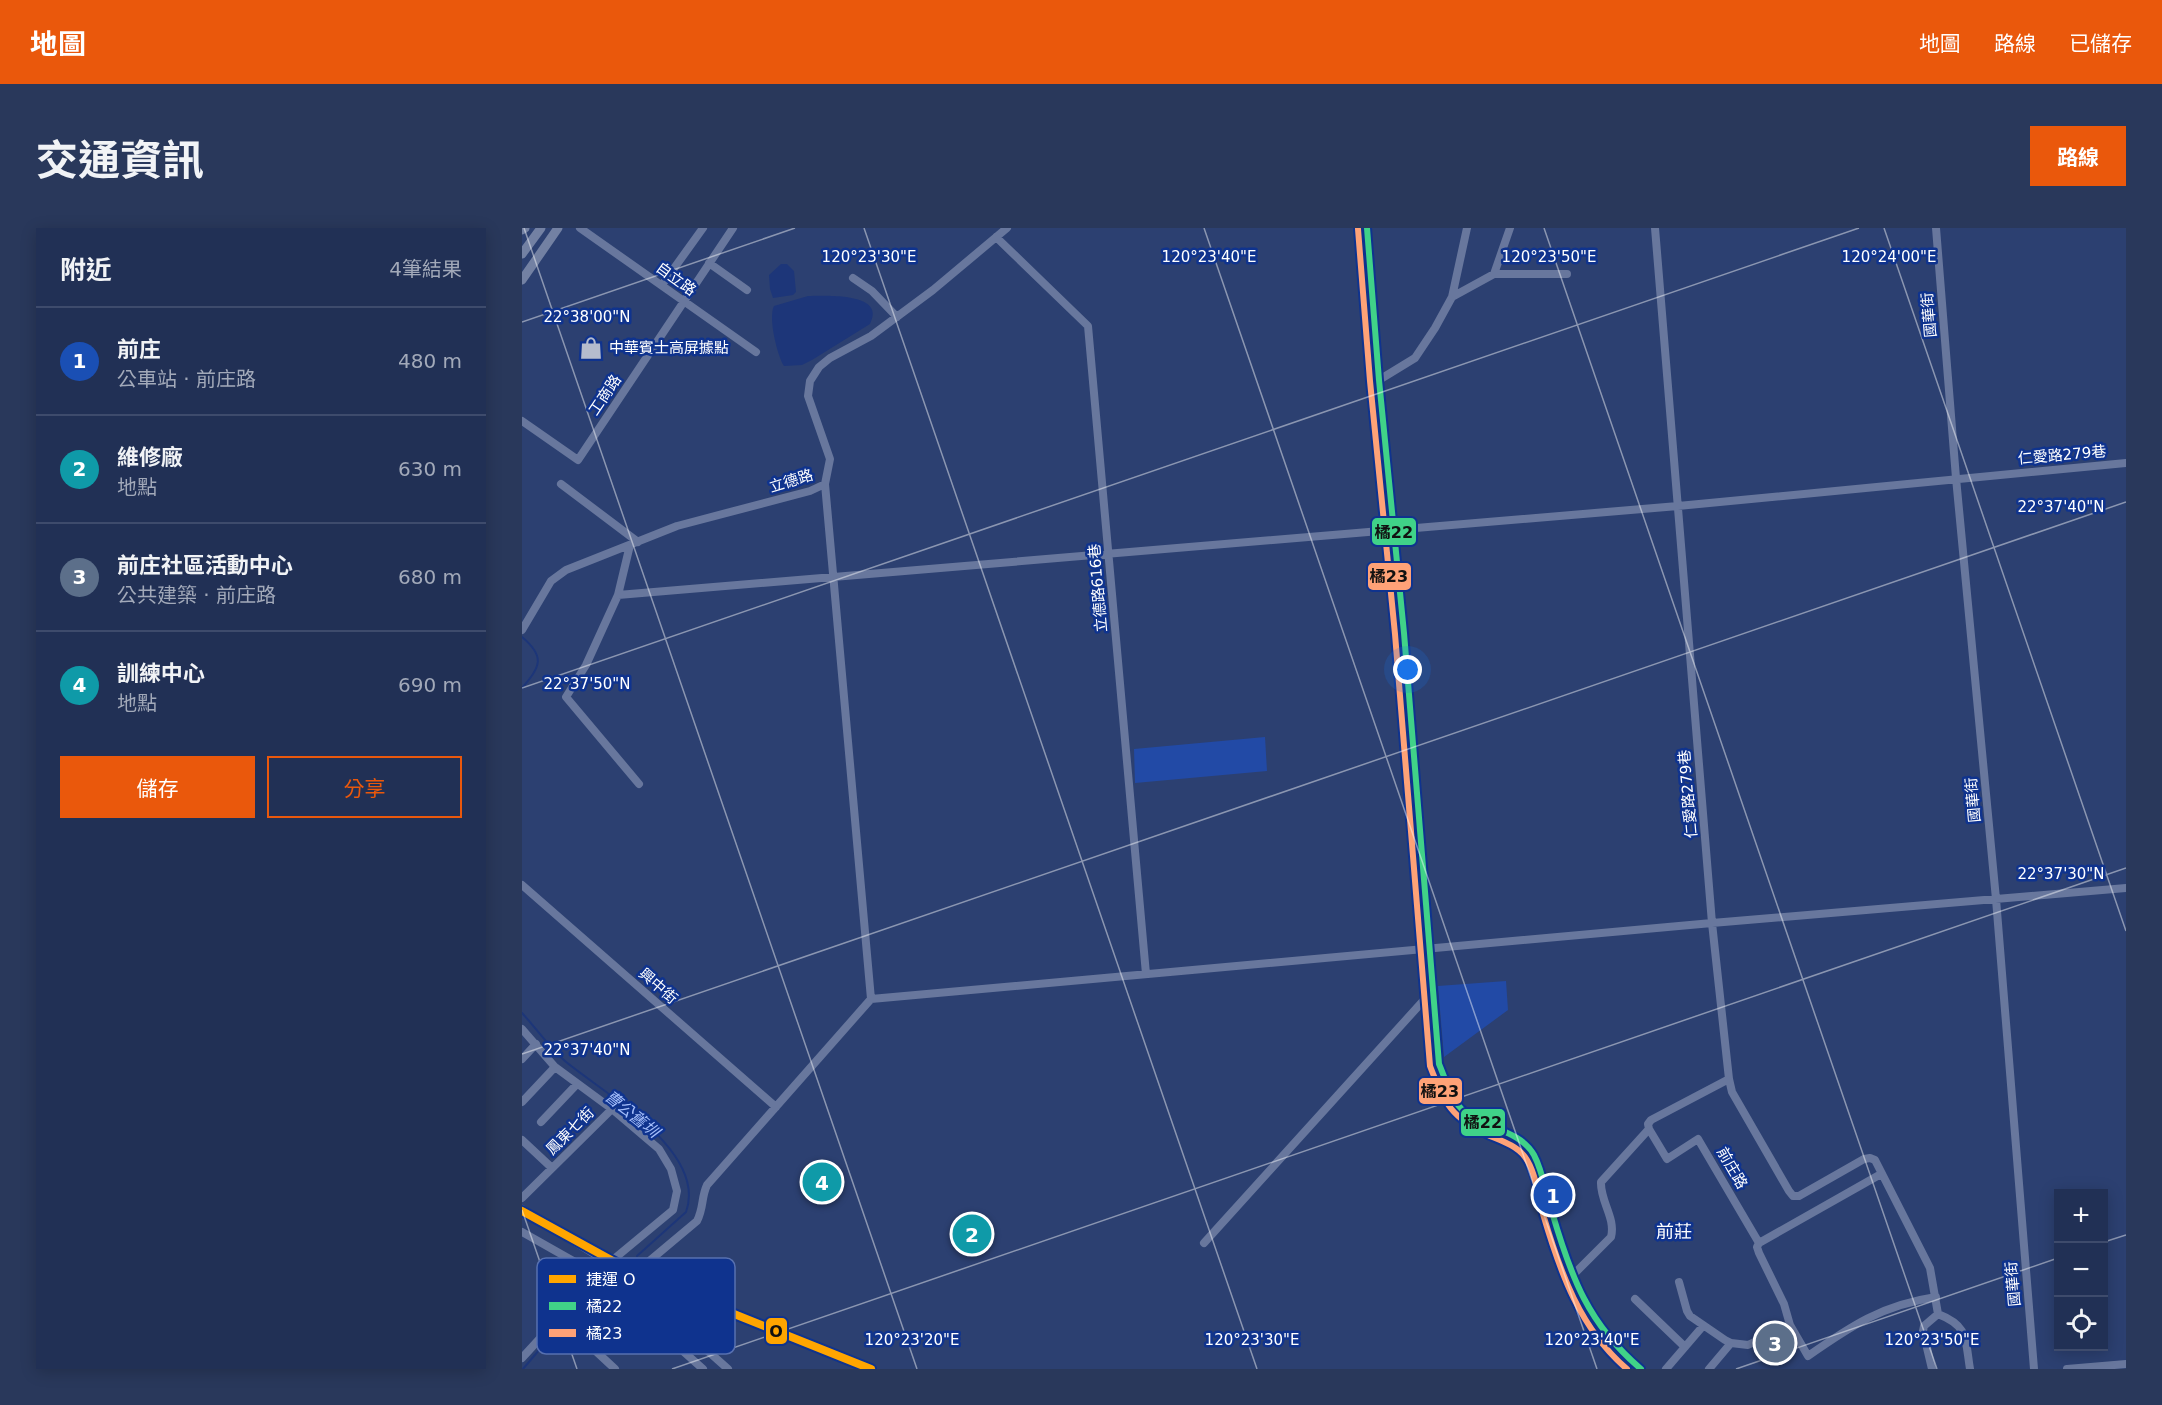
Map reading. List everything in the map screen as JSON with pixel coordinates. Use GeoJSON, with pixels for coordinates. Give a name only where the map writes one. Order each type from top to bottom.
{"type":"FeatureCollection","features":[{"type":"Feature","properties":{"kind":"main road"},"geometry":{"type":"LineString","coordinates":[[522,254],[541,228]]}},
{"type":"Feature","properties":{"kind":"main road"},"geometry":{"type":"LineString","coordinates":[[522,280],[558,228]]}},
{"type":"Feature","properties":{"kind":"street","name":"自立路"},"geometry":{"type":"LineString","coordinates":[[580,228],[756,352]]}},
{"type":"Feature","properties":{"kind":"street"},"geometry":{"type":"LineString","coordinates":[[662,285],[703,228]]}},
{"type":"Feature","properties":{"kind":"street","name":"工商路"},"geometry":{"type":"LineString","coordinates":[[522,421],[578,460],[733,228]]}},
{"type":"Feature","properties":{"kind":"street","name":"立德路"},"geometry":{"type":"LineString","coordinates":[[522,630],[556,576],[677,526],[810,491],[825,484],[830,459],[808,396],[810,381],[819,367],[830,358],[871,336],[897,317],[933,290],[1006,228]]}},
{"type":"Feature","properties":{"kind":"street"},"geometry":{"type":"LineString","coordinates":[[1367,228],[1379,380],[1404,633],[1439,1064],[1464,1111],[1508,1134],[1534,1153],[1572,1276],[1589,1311],[1604,1334],[1626,1358],[1641,1369]]}},
{"type":"Feature","properties":{"kind":"street"},"geometry":{"type":"LineString","coordinates":[[1379,380],[1415,358],[1452,297],[1467,228]]}},
{"type":"Feature","properties":{"kind":"street"},"geometry":{"type":"LineString","coordinates":[[1494,274],[1510,228]]}},
{"type":"Feature","properties":{"kind":"street","name":"仁愛路279巷"},"geometry":{"type":"LineString","coordinates":[[1655,228],[1712,923],[1732,1092],[1793,1196],[1799,1196],[1870,1158],[1875,1160],[1881,1174]]}},
{"type":"Feature","properties":{"kind":"street","name":"國華街"},"geometry":{"type":"LineString","coordinates":[[1936,228],[1956,478],[1996,899],[2034,1369]]}},
{"type":"Feature","properties":{"kind":"street","name":"立德路616巷"},"geometry":{"type":"LineString","coordinates":[[996,237],[1088,326],[1146,975]]}},
{"type":"Feature","properties":{"kind":"street"},"geometry":{"type":"LineString","coordinates":[[709,263],[747,290]]}},
{"type":"Feature","properties":{"kind":"street"},"geometry":{"type":"LineString","coordinates":[[1452,297],[1494,274],[1567,274]]}},
{"type":"Feature","properties":{"kind":"street"},"geometry":{"type":"LineString","coordinates":[[853,278],[872,291],[897,317]]}},
{"type":"Feature","properties":{"kind":"street","name":"仁愛路279巷"},"geometry":{"type":"LineString","coordinates":[[618,595],[1678,506],[2126,463]]}},
{"type":"Feature","properties":{"kind":"street"},"geometry":{"type":"LineString","coordinates":[[561,484],[634,543],[618,595],[586,665],[566,697],[639,784]]}},
{"type":"Feature","properties":{"kind":"street"},"geometry":{"type":"LineString","coordinates":[[825,484],[871,999]]}},
{"type":"Feature","properties":{"kind":"street","name":"興中街"},"geometry":{"type":"LineString","coordinates":[[522,885],[776,1107]]}},
{"type":"Feature","properties":{"kind":"street"},"geometry":{"type":"LineString","coordinates":[[653,1258],[697,1221],[703,1208],[703,1194],[707,1185],[871,999],[2126,888]]}},
{"type":"Feature","properties":{"kind":"street"},"geometry":{"type":"LineString","coordinates":[[1204,1243],[1433,990]]}},
{"type":"Feature","properties":{"kind":"street"},"geometry":{"type":"LineString","coordinates":[[522,1029],[555,1067],[612,1109],[660,1149],[671,1169],[677,1191],[673,1210],[617,1258]]}},
{"type":"Feature","properties":{"kind":"street"},"geometry":{"type":"LineString","coordinates":[[522,1059],[536,1044]]}},
{"type":"Feature","properties":{"kind":"street"},"geometry":{"type":"LineString","coordinates":[[522,1102],[555,1067]]}},
{"type":"Feature","properties":{"kind":"street"},"geometry":{"type":"LineString","coordinates":[[1572,1276],[1611,1237],[1613,1229],[1601,1190],[1602,1182],[1649,1128],[1648,1124],[1651,1120],[1729,1079]]}},
{"type":"Feature","properties":{"kind":"street"},"geometry":{"type":"LineString","coordinates":[[541,1122],[577,1084]]}},
{"type":"Feature","properties":{"kind":"street","name":"鳳東七街"},"geometry":{"type":"LineString","coordinates":[[522,1198],[612,1109]]}},
{"type":"Feature","properties":{"kind":"street","name":"前庄路"},"geometry":{"type":"LineString","coordinates":[[1649,1128],[1667,1159],[1698,1139],[1759,1243],[1756,1247],[1784,1304],[1790,1325],[1808,1356],[1873,1314],[1893,1306],[1936,1297]]}},
{"type":"Feature","properties":{"kind":"street"},"geometry":{"type":"LineString","coordinates":[[522,1140],[552,1168]]}},
{"type":"Feature","properties":{"kind":"street"},"geometry":{"type":"LineString","coordinates":[[1759,1243],[1881,1174],[1930,1268],[1938,1314]]}},
{"type":"Feature","properties":{"kind":"street"},"geometry":{"type":"LineString","coordinates":[[522,1209],[589,1258]]}},
{"type":"Feature","properties":{"kind":"street"},"geometry":{"type":"LineString","coordinates":[[522,1232],[580,1258]]}},
{"type":"Feature","properties":{"kind":"street"},"geometry":{"type":"LineString","coordinates":[[1680,1282],[1690,1316],[1731,1343],[1748,1345],[1790,1325]]}},
{"type":"Feature","properties":{"kind":"street"},"geometry":{"type":"LineString","coordinates":[[1635,1299],[1685,1347]]}},
{"type":"Feature","properties":{"kind":"street"},"geometry":{"type":"LineString","coordinates":[[1932,1369],[1923,1331],[1924,1326],[1938,1314]]}},
{"type":"Feature","properties":{"kind":"street"},"geometry":{"type":"LineString","coordinates":[[1938,1314],[1954,1321],[1960,1328],[1970,1369]]}},
{"type":"Feature","properties":{"kind":"street"},"geometry":{"type":"LineString","coordinates":[[1666,1369],[1703,1326]]}},
{"type":"Feature","properties":{"kind":"street"},"geometry":{"type":"LineString","coordinates":[[1709,1369],[1731,1343]]}},
{"type":"Feature","properties":{"kind":"street"},"geometry":{"type":"LineString","coordinates":[[522,1358],[537,1344]]}},
{"type":"Feature","properties":{"kind":"street"},"geometry":{"type":"LineString","coordinates":[[599,1354],[615,1369]]}},
{"type":"Feature","properties":{"kind":"street"},"geometry":{"type":"LineString","coordinates":[[686,1354],[703,1369]]}},
{"type":"Feature","properties":{"kind":"street"},"geometry":{"type":"LineString","coordinates":[[713,1354],[729,1369]]}},
{"type":"Feature","properties":{"kind":"street"},"geometry":{"type":"LineString","coordinates":[[2067,1369],[2126,1364]]}},
{"type":"Feature","properties":{"kind":"shaded area"},"geometry":{"type":"Polygon","coordinates":[[[781,264],[787,264],[794,271],[796,292],[793,295],[773,298],[769,275],[781,264]]]}},
{"type":"Feature","properties":{"kind":"shaded area"},"geometry":{"type":"Polygon","coordinates":[[[808,296],[839,296],[862,301],[870,306],[873,314],[870,324],[802,365],[784,366],[774,336],[772,311],[774,306],[808,296]]]}},
{"type":"Feature","properties":{"kind":"shaded area"},"geometry":{"type":"Polygon","coordinates":[[[1265,737],[1267,771],[1135,783],[1134,749],[1265,737]]]}},
{"type":"Feature","properties":{"kind":"shaded area"},"geometry":{"type":"Polygon","coordinates":[[[1506,981],[1508,1010],[1444,1057],[1438,986],[1506,981]]]}},
{"type":"Feature","properties":{"kind":"waterway","name":"曹公舊圳"},"geometry":{"type":"LineString","coordinates":[[522,637],[535,650],[538,662],[533,674],[522,688]]}},
{"type":"Feature","properties":{"kind":"waterway","name":"曹公舊圳"},"geometry":{"type":"LineString","coordinates":[[522,1013],[565,1061],[648,1126],[667,1146],[682,1167],[689,1189],[686,1212],[637,1256]]}},
{"type":"Feature","properties":{"kind":"waterway","name":"曹公舊圳"},"geometry":{"type":"LineString","coordinates":[[523,1369],[537,1352]]}},
{"type":"Feature","properties":{"kind":"metro line","name":"O"},"geometry":{"type":"LineString","coordinates":[[522,1211],[607,1258]]}},
{"type":"Feature","properties":{"kind":"metro line","name":"O"},"geometry":{"type":"LineString","coordinates":[[735,1314],[871,1369]]}},
{"type":"Feature","properties":{"kind":"transit line","name":"橘22"},"geometry":{"type":"LineString","coordinates":[[1367,228],[1379,380],[1404,633],[1439,1064],[1449,1090],[1465,1112],[1473,1118],[1512,1135],[1528,1147],[1534,1155],[1566,1258],[1584,1298],[1607,1335],[1641,1369]]}},
{"type":"Feature","properties":{"kind":"transit line","name":"橘23"},"geometry":{"type":"LineString","coordinates":[[1358,229],[1370,381],[1395,634],[1430,1066],[1445,1100],[1458,1116],[1477,1130],[1514,1147],[1529,1163],[1557,1257],[1574,1298],[1596,1336],[1627,1369]]}},
{"type":"Feature","properties":{"kind":"place","name":"中華賓士高屏據點"},"geometry":{"type":"Point","coordinates":[591,348]}},
{"type":"Feature","properties":{"kind":"place","name":"訓練中心"},"geometry":{"type":"Point","coordinates":[822,1182]}},
{"type":"Feature","properties":{"kind":"place","name":"前庄"},"geometry":{"type":"Point","coordinates":[1553,1195]}},
{"type":"Feature","properties":{"kind":"place","name":"維修廠"},"geometry":{"type":"Point","coordinates":[972,1234]}},
{"type":"Feature","properties":{"kind":"place","name":"前庄社區活動中心"},"geometry":{"type":"Point","coordinates":[1775,1343]}},
{"type":"Feature","properties":{"kind":"district","name":"前莊"},"geometry":{"type":"Point","coordinates":[1674,1231]}}]}
